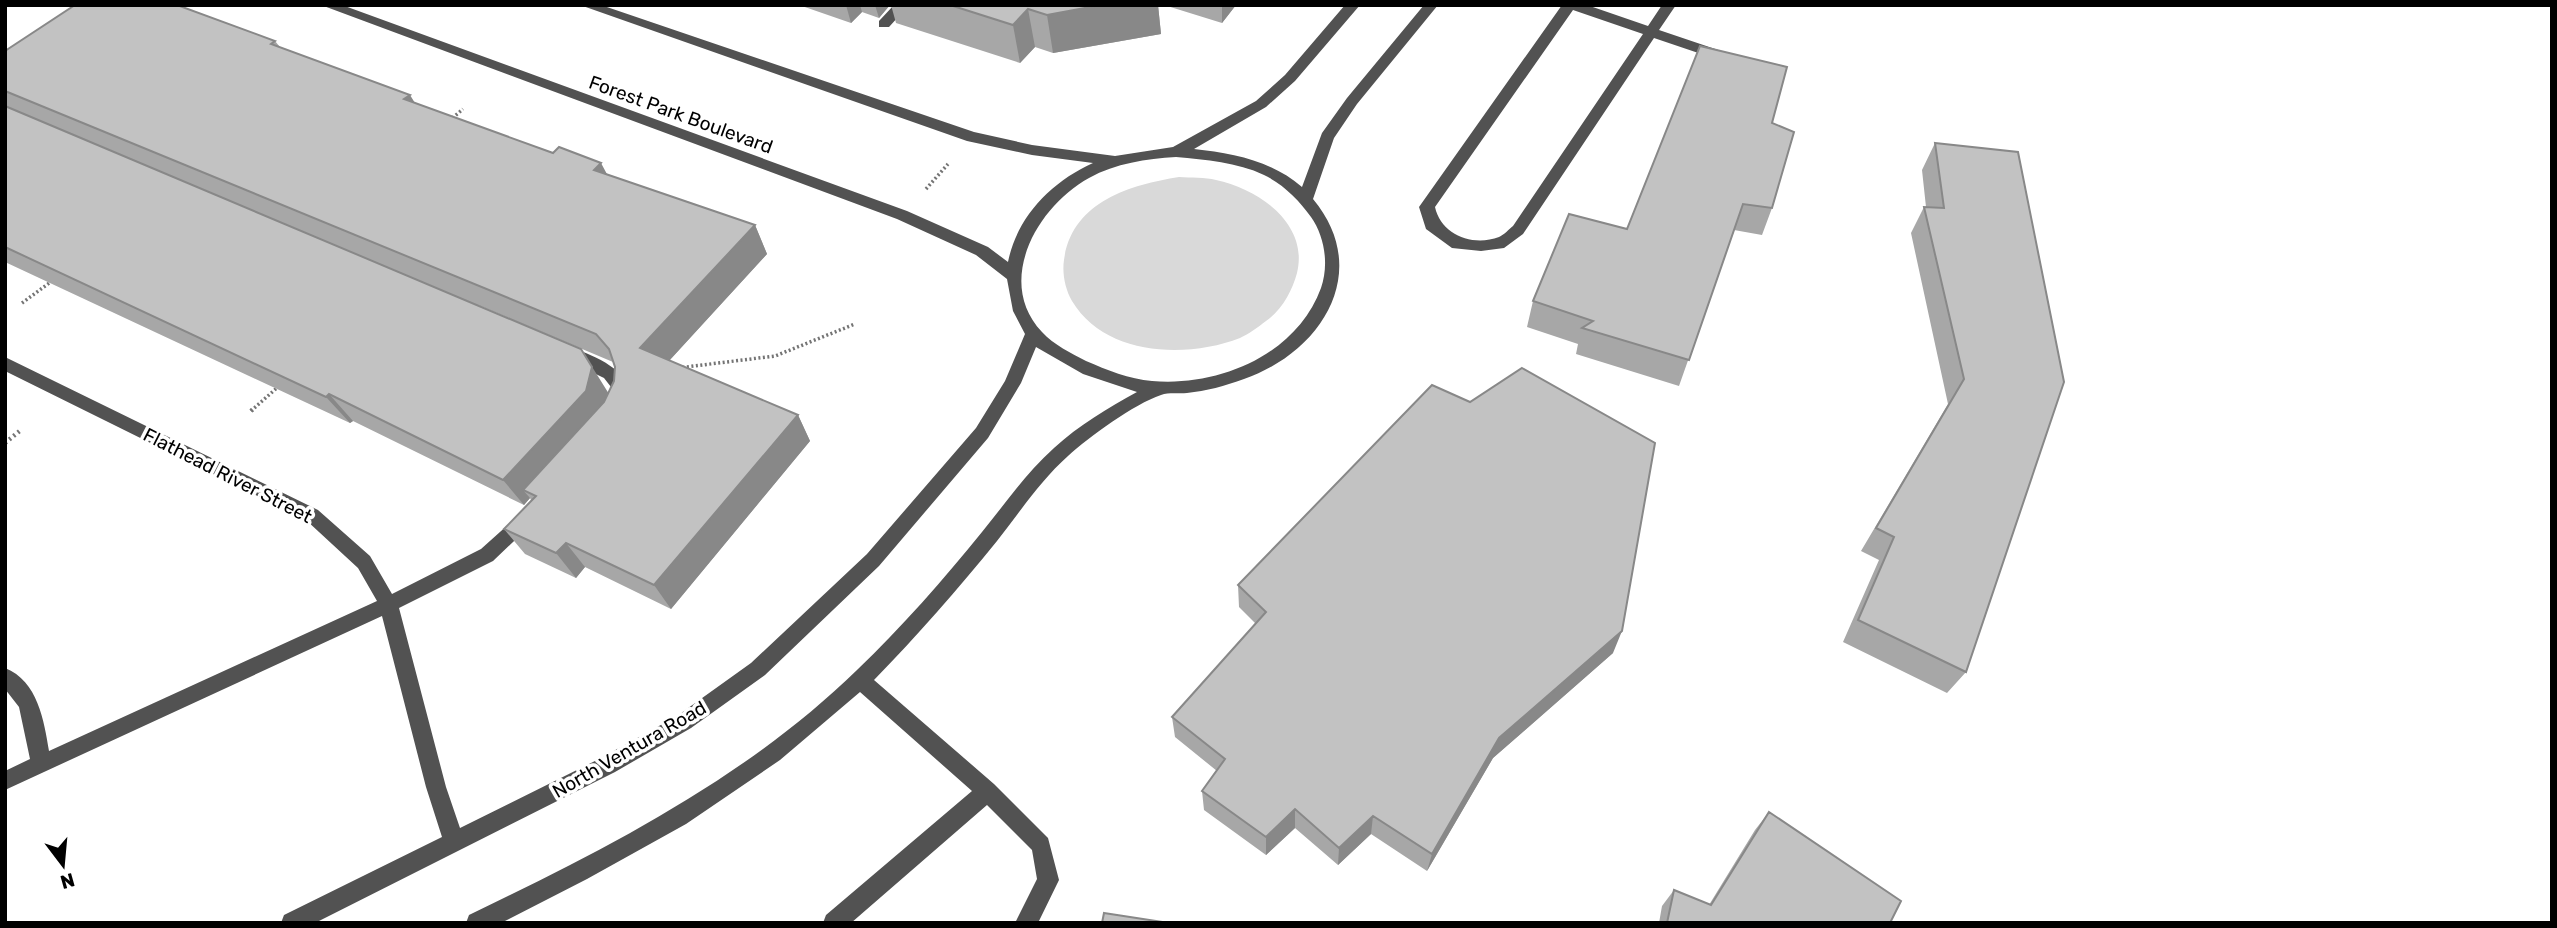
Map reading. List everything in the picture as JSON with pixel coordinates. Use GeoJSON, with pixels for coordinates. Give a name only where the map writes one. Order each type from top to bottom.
{"type":"FeatureCollection","features":[{"type":"Feature","properties":{"kind":"street","name":"Forest Park Boulevard"},"geometry":{"type":"LineString","coordinates":[[328,5],[902,215],[982,251],[1013,275]]}},
{"type":"Feature","properties":{"kind":"street"},"geometry":{"type":"LineString","coordinates":[[587,5],[972,137],[1032,150],[1113,161]]}},
{"type":"Feature","properties":{"kind":"street"},"geometry":{"type":"LineString","coordinates":[[884,24],[902,5]]}},
{"type":"Feature","properties":{"kind":"street"},"geometry":{"type":"LineString","coordinates":[[1176,152],[1261,104],[1290,78],[1353,5]]}},
{"type":"Feature","properties":{"kind":"street"},"geometry":{"type":"LineString","coordinates":[[1306,198],[1327,137],[1352,101],[1431,5]]}},
{"type":"Feature","properties":{"kind":"street"},"geometry":{"type":"LineString","coordinates":[[1669,5],[1651,33],[1518,230],[1504,242],[1481,245],[1452,242],[1431,225],[1427,207],[1571,5],[1651,33],[1725,57]]}},
{"type":"Feature","properties":{"kind":"street"},"geometry":{"type":"LineString","coordinates":[[1176,152],[1226,156],[1270,172],[1306,198],[1327,229],[1334,266],[1326,303],[1301,338],[1262,366],[1212,383],[1158,388],[1115,379],[1068,359],[1033,334],[1018,306],[1013,275],[1018,244],[1038,211],[1071,182],[1113,161],[1141,154],[1176,152]]}},
{"type":"Feature","properties":{"kind":"street","name":"North Ventura Road"},"geometry":{"type":"LineString","coordinates":[[292,923],[608,765],[684,722],[758,669],[873,560],[982,433],[1013,383],[1033,334]]}},
{"type":"Feature","properties":{"kind":"street"},"geometry":{"type":"LineString","coordinates":[[557,348],[606,369],[621,386],[622,403],[617,413]]}},
{"type":"Feature","properties":{"kind":"street","name":"Flathead River Street"},"geometry":{"type":"LineString","coordinates":[[5,363],[312,515],[364,562],[389,605],[436,787],[454,842]]}},
{"type":"Feature","properties":{"kind":"street"},"geometry":{"type":"LineString","coordinates":[[477,923],[601,863],[718,793],[790,742],[860,680],[932,606],[1049,463],[1101,422],[1158,388]]}},
{"type":"Feature","properties":{"kind":"street"},"geometry":{"type":"LineString","coordinates":[[5,781],[389,605],[486,555],[509,537],[535,509]]}},
{"type":"Feature","properties":{"kind":"street"},"geometry":{"type":"LineString","coordinates":[[5,677],[16,683],[30,707],[41,764]]}},
{"type":"Feature","properties":{"kind":"street"},"geometry":{"type":"LineString","coordinates":[[860,680],[986,791],[1041,845],[1048,880],[1026,923]]}},
{"type":"Feature","properties":{"kind":"street"},"geometry":{"type":"LineString","coordinates":[[834,923],[926,846],[986,791]]}},
{"type":"Feature","properties":{"kind":"path"},"geometry":{"type":"LineString","coordinates":[[442,127],[463,109]]}},
{"type":"Feature","properties":{"kind":"path"},"geometry":{"type":"LineString","coordinates":[[924,191],[955,155]]}},
{"type":"Feature","properties":{"kind":"path"},"geometry":{"type":"LineString","coordinates":[[22,303],[55,278]]}},
{"type":"Feature","properties":{"kind":"path"},"geometry":{"type":"LineString","coordinates":[[621,386],[686,365],[776,356],[856,324]]}},
{"type":"Feature","properties":{"kind":"path"},"geometry":{"type":"LineString","coordinates":[[251,411],[281,385]]}},
{"type":"Feature","properties":{"kind":"path"},"geometry":{"type":"LineString","coordinates":[[5,443],[21,430]]}},
{"type":"Feature","properties":{"kind":"shaded area"},"geometry":{"type":"Polygon","coordinates":[[[1179,177],[1216,180],[1248,191],[1264,200],[1288,224],[1295,239],[1299,255],[1297,273],[1286,300],[1272,317],[1240,338],[1196,349],[1148,348],[1105,333],[1086,319],[1072,301],[1066,286],[1064,260],[1069,240],[1078,224],[1091,210],[1123,191],[1179,177]]]}},
{"type":"Feature","properties":{"kind":"building"},"geometry":{"type":"Polygon","coordinates":[[[75,5],[177,5],[275,41],[271,44],[410,95],[404,99],[553,153],[559,147],[601,163],[594,170],[755,225],[640,348],[798,415],[654,585],[566,543],[556,553],[504,529],[536,496],[523,490],[604,402],[614,381],[615,367],[609,349],[596,334],[5,91],[5,51],[75,5]]]}},
{"type":"Feature","properties":{"kind":"building"},"geometry":{"type":"Polygon","coordinates":[[[950,5],[1101,5],[1047,15],[1028,9],[1013,25],[950,5]]]}},
{"type":"Feature","properties":{"kind":"building"},"geometry":{"type":"Polygon","coordinates":[[[1700,46],[1787,67],[1772,123],[1794,132],[1772,208],[1743,204],[1689,360],[1582,328],[1593,321],[1533,301],[1569,214],[1627,229],[1700,46]]]}},
{"type":"Feature","properties":{"kind":"building"},"geometry":{"type":"Polygon","coordinates":[[[5,106],[581,349],[592,367],[586,391],[503,480],[329,394],[326,397],[5,247],[5,106]]]}},
{"type":"Feature","properties":{"kind":"building"},"geometry":{"type":"Polygon","coordinates":[[[1935,143],[2018,152],[2064,382],[1966,672],[1858,620],[1894,537],[1876,528],[1964,379],[1924,207],[1944,208],[1935,143]]]}},
{"type":"Feature","properties":{"kind":"building"},"geometry":{"type":"Polygon","coordinates":[[[1522,368],[1655,443],[1622,631],[1499,738],[1432,854],[1373,816],[1339,848],[1295,809],[1266,837],[1202,791],[1225,759],[1172,717],[1266,612],[1238,585],[1432,385],[1470,402],[1522,368]]]}},
{"type":"Feature","properties":{"kind":"building"},"geometry":{"type":"Polygon","coordinates":[[[1769,812],[1901,901],[1890,923],[1667,923],[1674,890],[1711,905],[1769,812]]]}},
{"type":"Feature","properties":{"kind":"building"},"geometry":{"type":"Polygon","coordinates":[[[1104,913],[1169,923],[1102,923],[1104,913]]]}}]}
